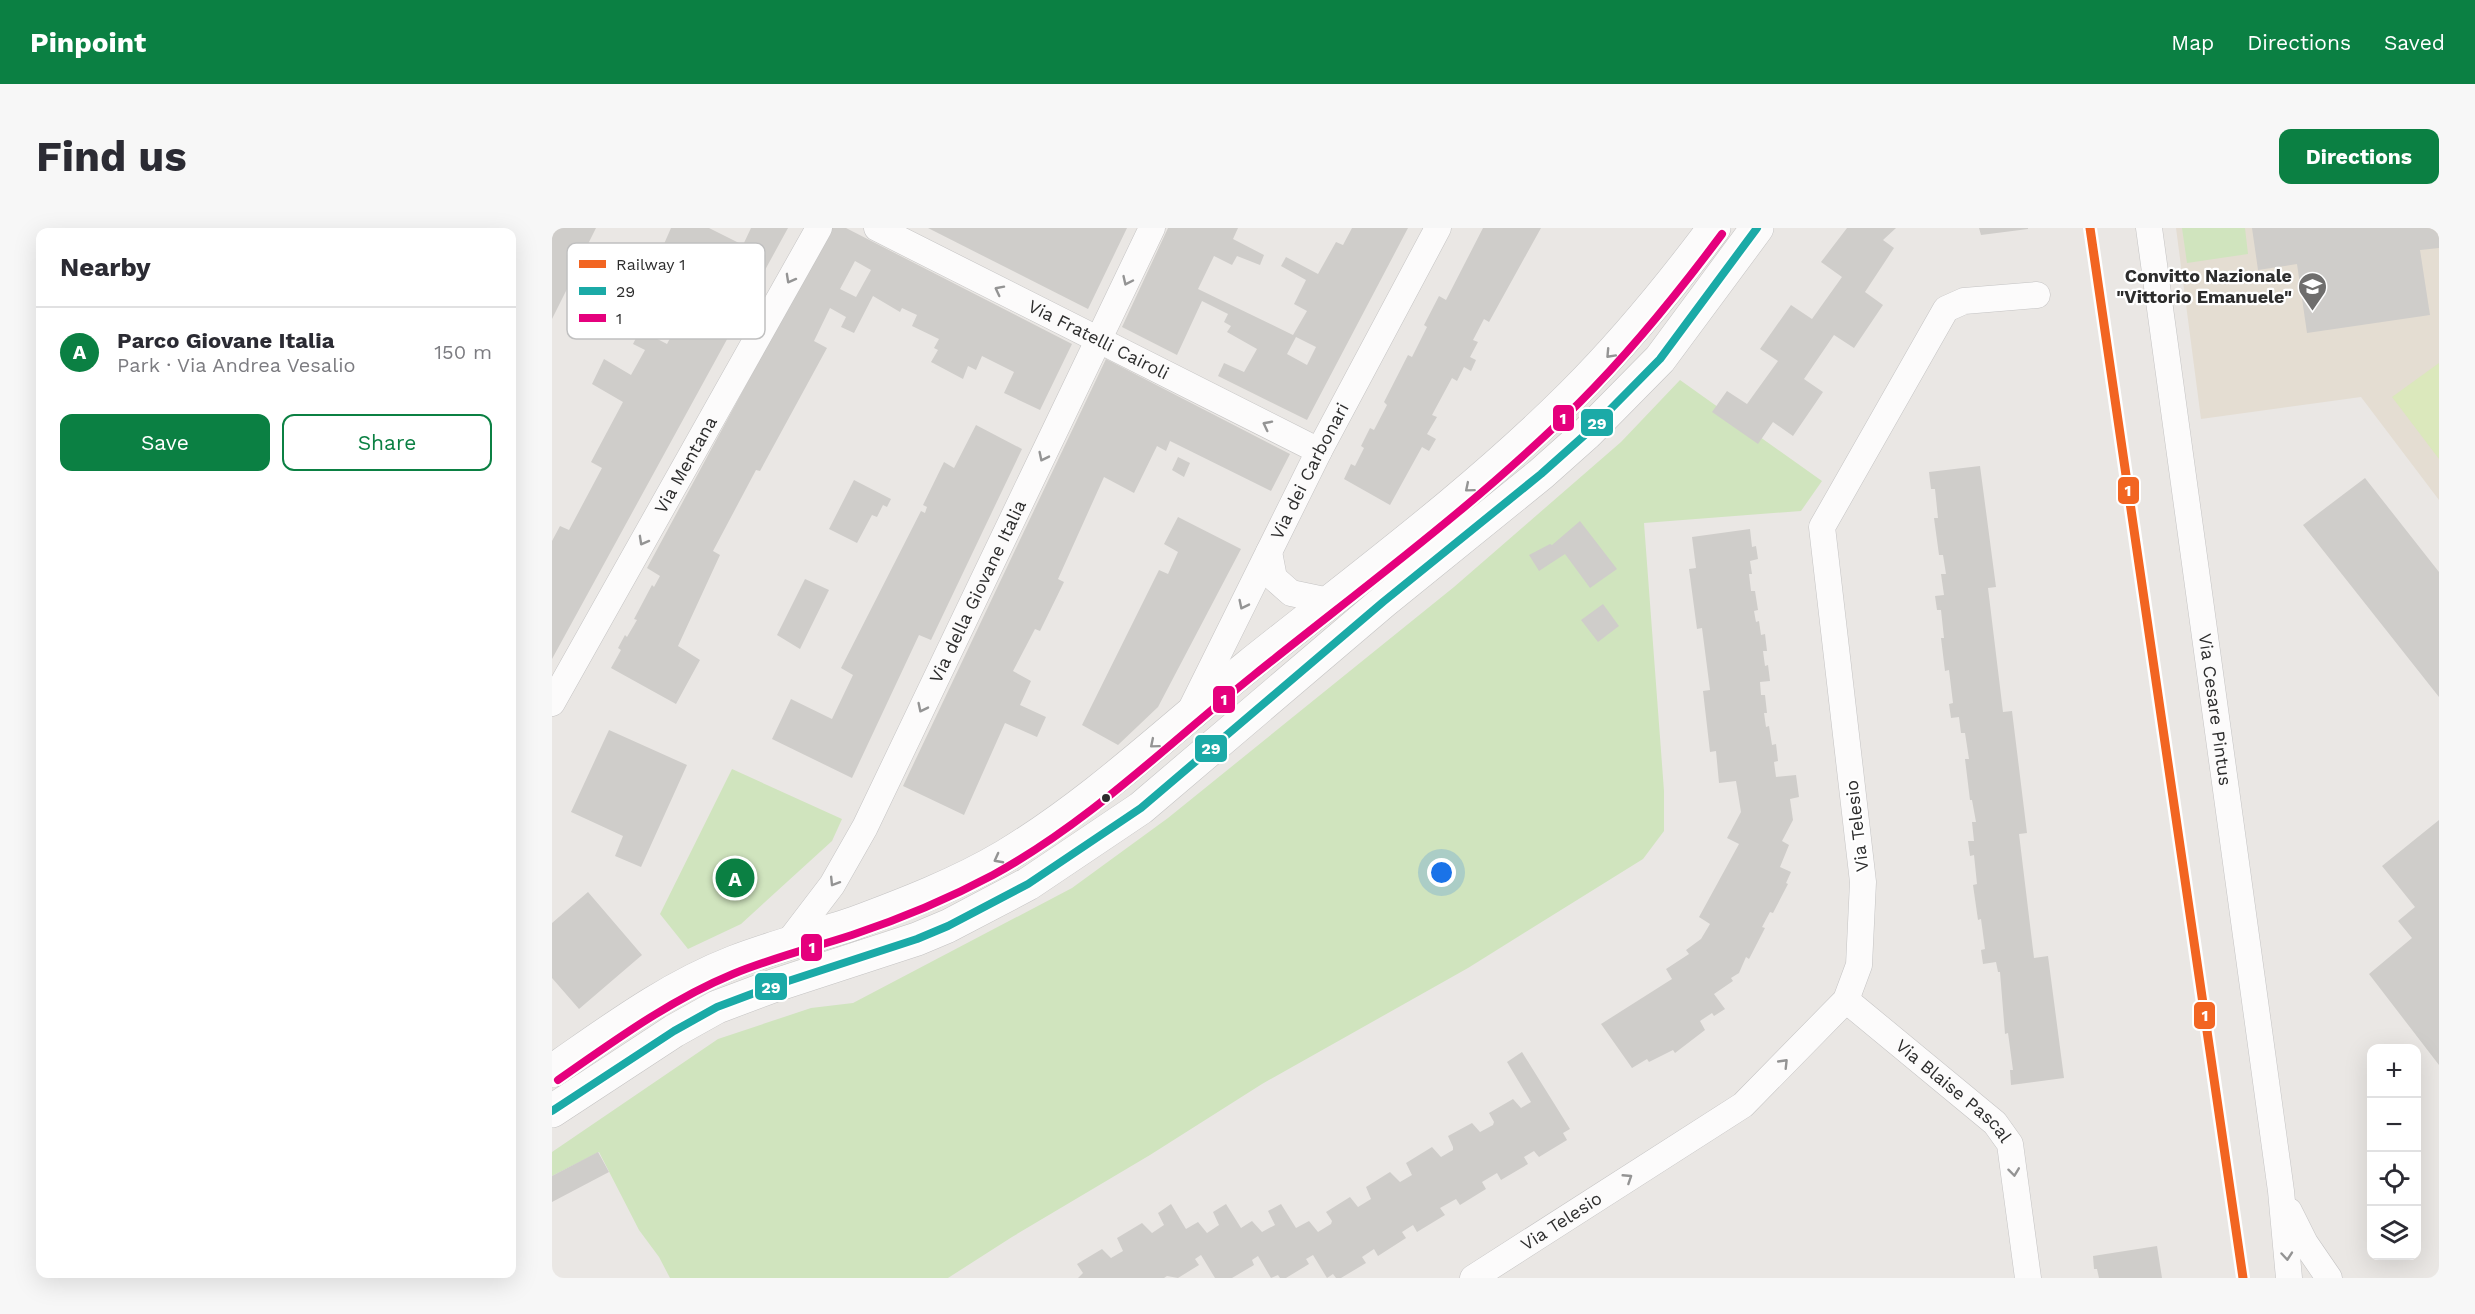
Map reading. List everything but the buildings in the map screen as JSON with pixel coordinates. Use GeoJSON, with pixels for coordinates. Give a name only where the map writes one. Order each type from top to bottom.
{"type":"FeatureCollection","features":[{"type":"Feature","properties":{"kind":"main road"},"geometry":{"type":"LineString","coordinates":[[552,1071],[642,1009],[693,980],[734,962],[903,904],[1004,857],[1111,780],[1470,487],[1570,397],[1661,298],[1714,228]]}},
{"type":"Feature","properties":{"kind":"main road"},"geometry":{"type":"LineString","coordinates":[[552,1111],[674,1030],[717,1007],[773,986],[917,939],[948,926],[1028,884],[1141,807],[1383,602],[1541,474],[1587,433],[1660,359],[1757,228]]}},
{"type":"Feature","properties":{"kind":"street","name":"Via Mentana"},"geometry":{"type":"LineString","coordinates":[[765,324],[819,228]]}},
{"type":"Feature","properties":{"kind":"street","name":"Via Fratelli Cairoli"},"geometry":{"type":"LineString","coordinates":[[877,228],[1319,451]]}},
{"type":"Feature","properties":{"kind":"street","name":"Via della Giovane Italia"},"geometry":{"type":"LineString","coordinates":[[787,944],[832,885],[865,827],[1152,228]]}},
{"type":"Feature","properties":{"kind":"street","name":"Via dei Carbonari"},"geometry":{"type":"LineString","coordinates":[[1187,716],[1319,451],[1438,228]]}},
{"type":"Feature","properties":{"kind":"street","name":"Via Cesare Pintus"},"geometry":{"type":"LineString","coordinates":[[2149,228],[2281,1191],[2289,1278]]}},
{"type":"Feature","properties":{"kind":"street","name":"Via Telesio"},"geometry":{"type":"LineString","coordinates":[[1473,1278],[1743,1105],[1846,1000],[1859,965],[1863,882],[1822,527],[1946,309],[1964,301],[2037,295]]}},
{"type":"Feature","properties":{"kind":"street","name":"Via Mentana"},"geometry":{"type":"LineString","coordinates":[[552,703],[757,339]]}},
{"type":"Feature","properties":{"kind":"street"},"geometry":{"type":"LineString","coordinates":[[1269,552],[1274,578],[1291,593],[1329,601]]}},
{"type":"Feature","properties":{"kind":"street","name":"Via Blaise Pascal"},"geometry":{"type":"LineString","coordinates":[[1846,1000],[1995,1123],[2010,1144],[2028,1278]]}},
{"type":"Feature","properties":{"kind":"street","name":"Via Cesare Pintus"},"geometry":{"type":"LineString","coordinates":[[2281,1191],[2305,1243],[2329,1278]]}},
{"type":"Feature","properties":{"kind":"shaded area","name":"Convitto Nazionale \"Vittorio Emanuele\""},"geometry":{"type":"Polygon","coordinates":[[[2176,228],[2439,228],[2439,500],[2361,397],[2201,419],[2176,228]]]}},
{"type":"Feature","properties":{"kind":"green space"},"geometry":{"type":"Polygon","coordinates":[[[2182,228],[2245,228],[2248,254],[2187,263],[2182,228]]]}},
{"type":"Feature","properties":{"kind":"green space"},"geometry":{"type":"Polygon","coordinates":[[[2439,363],[2439,459],[2392,397],[2439,363]]]}},
{"type":"Feature","properties":{"kind":"green space"},"geometry":{"type":"Polygon","coordinates":[[[1680,380],[1822,481],[1801,511],[1644,523],[1664,791],[1664,831],[1643,859],[1468,968],[1262,1084],[948,1278],[670,1278],[659,1257],[639,1230],[599,1152],[552,1176],[552,1152],[718,1039],[811,1008],[853,1003],[1072,888],[1168,818],[1454,587],[1621,442],[1680,380]]]}},
{"type":"Feature","properties":{"kind":"green space"},"geometry":{"type":"Polygon","coordinates":[[[732,769],[842,819],[832,841],[741,924],[688,949],[660,914],[732,769]]]}},
{"type":"Feature","properties":{"kind":"rail line","name":"1"},"geometry":{"type":"LineString","coordinates":[[2090,228],[2243,1278]]}},
{"type":"Feature","properties":{"kind":"transit line","name":"29"},"geometry":{"type":"LineString","coordinates":[[552,1111],[674,1031],[717,1007],[773,986],[917,939],[948,926],[1028,884],[1141,808],[1383,602],[1541,474],[1587,433],[1660,359],[1757,228]]}},
{"type":"Feature","properties":{"kind":"transit line","name":"1"},"geometry":{"type":"LineString","coordinates":[[558,1080],[643,1022],[710,984],[762,963],[852,935],[924,908],[993,875],[1063,831],[1128,781],[1254,675],[1421,543],[1542,439],[1636,342],[1722,234]]}},
{"type":"Feature","properties":{"kind":"place","name":"Convitto Nazionale \"Vittorio Emanuele\""},"geometry":{"type":"Point","coordinates":[2313,312]}},
{"type":"Feature","properties":{"kind":"place","name":"Parco Giovane Italia"},"geometry":{"type":"Point","coordinates":[735,878]}}]}
